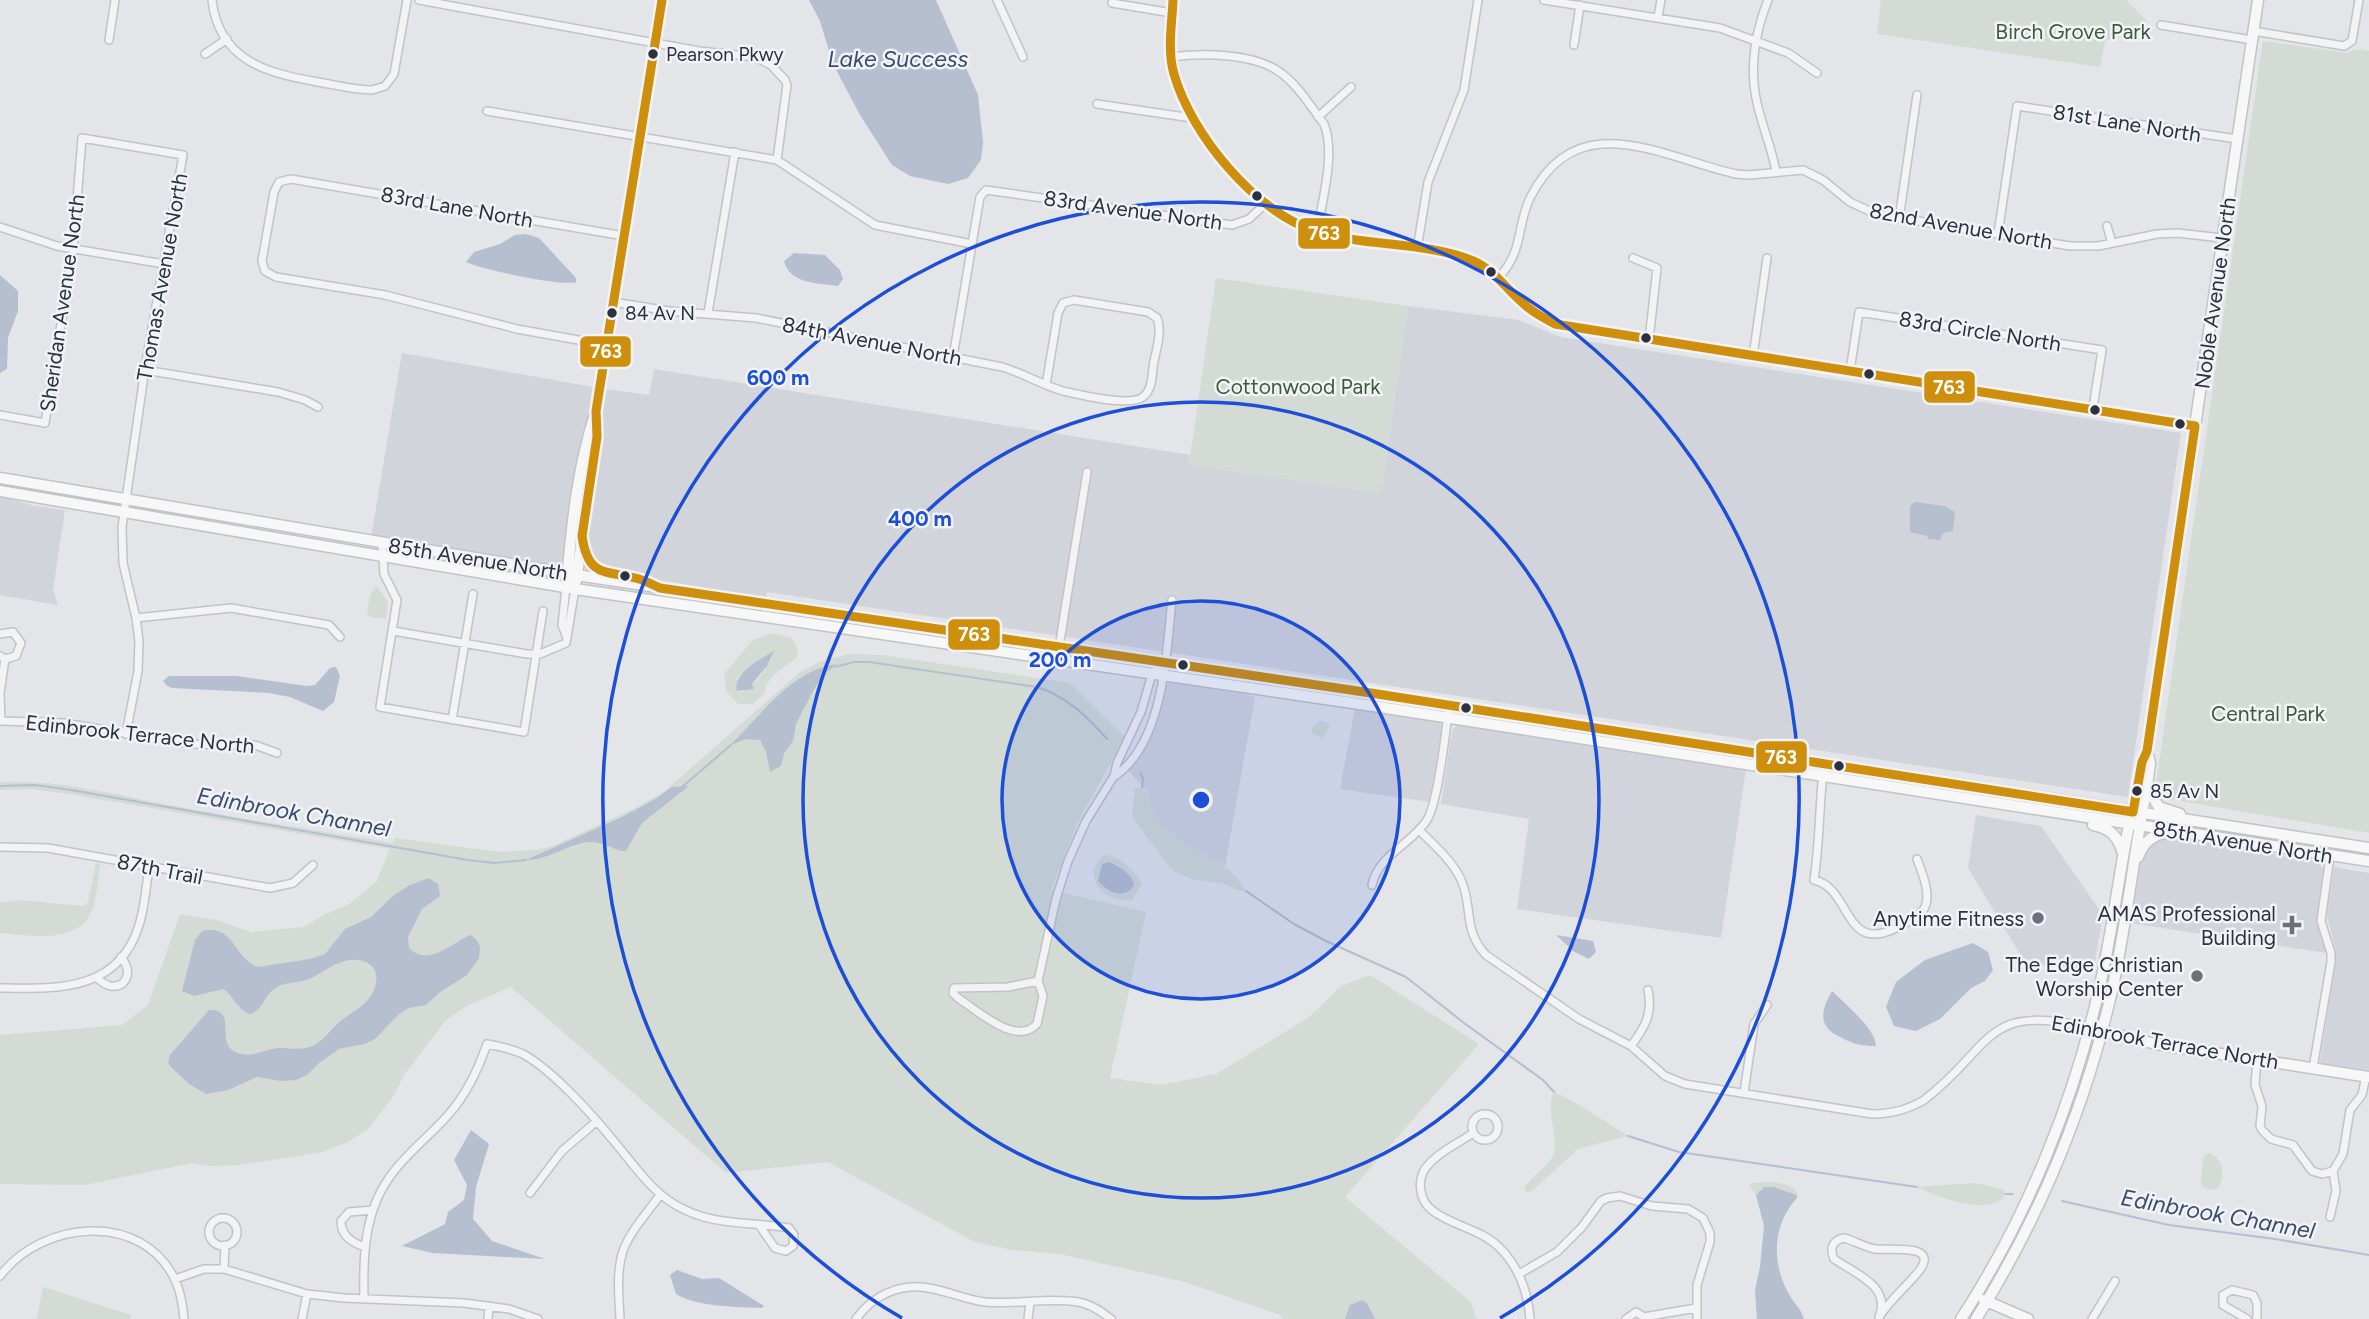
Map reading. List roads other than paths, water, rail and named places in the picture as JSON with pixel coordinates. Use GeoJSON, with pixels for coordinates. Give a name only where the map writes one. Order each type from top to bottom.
{"type":"FeatureCollection","features":[{"type":"Feature","properties":{"kind":"main road"},"geometry":{"type":"LineString","coordinates":[[571,588],[576,496],[588,435],[596,411],[662,0]]}},
{"type":"Feature","properties":{"kind":"main road","name":"Noble Avenue North"},"geometry":{"type":"LineString","coordinates":[[2137,813],[2142,762],[2147,751],[2258,0]]}},
{"type":"Feature","properties":{"kind":"main road"},"geometry":{"type":"LineString","coordinates":[[572,575],[582,537],[597,437],[596,411]]}},
{"type":"Feature","properties":{"kind":"main road","name":"85th Avenue North"},"geometry":{"type":"LineString","coordinates":[[0,478],[572,575],[1450,705],[2369,848]]}},
{"type":"Feature","properties":{"kind":"main road","name":"85th Avenue North"},"geometry":{"type":"LineString","coordinates":[[0,491],[571,588],[1448,718],[2369,862]]}},
{"type":"Feature","properties":{"kind":"main road"},"geometry":{"type":"LineString","coordinates":[[582,537],[586,558],[601,572],[641,579],[660,588]]}},
{"type":"Feature","properties":{"kind":"main road","name":"Noble Avenue North"},"geometry":{"type":"LineString","coordinates":[[2137,813],[2147,786],[2150,763],[2147,751]]}},
{"type":"Feature","properties":{"kind":"main road"},"geometry":{"type":"LineString","coordinates":[[2147,786],[2155,802],[2166,810],[2249,824],[2258,831]]}},
{"type":"Feature","properties":{"kind":"main road"},"geometry":{"type":"LineString","coordinates":[[2019,807],[2034,816],[2104,827],[2117,839],[2124,856]]}},
{"type":"Feature","properties":{"kind":"main road"},"geometry":{"type":"LineString","coordinates":[[1961,1319],[2006,1242],[2038,1175],[2063,1111],[2102,978],[2124,856],[2137,813]]}},
{"type":"Feature","properties":{"kind":"main road"},"geometry":{"type":"LineString","coordinates":[[1976,1319],[2031,1220],[2080,1103],[2102,1032],[2118,963],[2129,891],[2134,826]]}},
{"type":"Feature","properties":{"kind":"main road"},"geometry":{"type":"LineString","coordinates":[[2129,891],[2134,883],[2139,855],[2145,844],[2158,835],[2180,832]]}},
{"type":"Feature","properties":{"kind":"main road","name":"Edinbrook Terrace North"},"geometry":{"type":"LineString","coordinates":[[2089,1028],[2157,1044],[2367,1076]]}},
{"type":"Feature","properties":{"kind":"main road"},"geometry":{"type":"LineString","coordinates":[[1976,1295],[2028,1319]]}},
{"type":"Feature","properties":{"kind":"street"},"geometry":{"type":"LineString","coordinates":[[109,40],[115,0]]}},
{"type":"Feature","properties":{"kind":"street"},"geometry":{"type":"LineString","coordinates":[[212,0],[217,21],[227,40],[244,58],[271,72],[365,90],[385,86],[396,68],[407,0]]}},
{"type":"Feature","properties":{"kind":"street"},"geometry":{"type":"LineString","coordinates":[[419,0],[764,60],[785,80],[787,92],[777,160]]}},
{"type":"Feature","properties":{"kind":"street"},"geometry":{"type":"LineString","coordinates":[[997,0],[1023,57]]}},
{"type":"Feature","properties":{"kind":"street"},"geometry":{"type":"LineString","coordinates":[[1173,0],[1171,57],[1179,90],[1192,118],[1252,193],[1264,205],[1288,220],[1317,232],[1461,256],[1499,277],[1522,303],[1555,324],[2195,426]]}},
{"type":"Feature","properties":{"kind":"street"},"geometry":{"type":"LineString","coordinates":[[1417,248],[1428,182],[1464,90],[1478,0]]}},
{"type":"Feature","properties":{"kind":"street"},"geometry":{"type":"LineString","coordinates":[[1544,0],[1720,28],[1788,53],[1817,73]]}},
{"type":"Feature","properties":{"kind":"street"},"geometry":{"type":"LineString","coordinates":[[1658,18],[1661,0]]}},
{"type":"Feature","properties":{"kind":"street"},"geometry":{"type":"LineString","coordinates":[[1768,0],[1756,40],[1754,80],[1776,172]]}},
{"type":"Feature","properties":{"kind":"street"},"geometry":{"type":"LineString","coordinates":[[2161,25],[2349,45],[2359,0]]}},
{"type":"Feature","properties":{"kind":"street"},"geometry":{"type":"LineString","coordinates":[[1112,3],[1172,13]]}},
{"type":"Feature","properties":{"kind":"street"},"geometry":{"type":"LineString","coordinates":[[1574,45],[1580,5]]}},
{"type":"Feature","properties":{"kind":"street"},"geometry":{"type":"LineString","coordinates":[[205,54],[227,40]]}},
{"type":"Feature","properties":{"kind":"street"},"geometry":{"type":"LineString","coordinates":[[1171,57],[1205,55],[1267,64],[1288,79],[1324,124],[1329,142],[1317,232]]}},
{"type":"Feature","properties":{"kind":"street"},"geometry":{"type":"LineString","coordinates":[[1318,117],[1351,87]]}},
{"type":"Feature","properties":{"kind":"street"},"geometry":{"type":"LineString","coordinates":[[1899,219],[1917,95]]}},
{"type":"Feature","properties":{"kind":"street"},"geometry":{"type":"LineString","coordinates":[[1097,104],[1192,118]]}},
{"type":"Feature","properties":{"kind":"street","name":"81st Lane North"},"geometry":{"type":"LineString","coordinates":[[1998,234],[2017,106],[2237,139]]}},
{"type":"Feature","properties":{"kind":"street"},"geometry":{"type":"LineString","coordinates":[[487,111],[777,160],[875,226],[972,244],[953,357]]}},
{"type":"Feature","properties":{"kind":"street","name":"Sheridan Avenue North"},"geometry":{"type":"LineString","coordinates":[[0,415],[45,423],[73,249],[82,138]]}},
{"type":"Feature","properties":{"kind":"street","name":"Thomas Avenue North"},"geometry":{"type":"LineString","coordinates":[[82,138],[183,155],[145,370],[124,512],[123,564],[139,641],[138,671],[127,734]]}},
{"type":"Feature","properties":{"kind":"street"},"geometry":{"type":"LineString","coordinates":[[1644,148],[1647,139]]}},
{"type":"Feature","properties":{"kind":"street","name":"82nd Avenue North"},"geometry":{"type":"LineString","coordinates":[[1499,277],[1516,254],[1529,202],[1544,176],[1566,156],[1593,144],[1623,143],[1736,174],[1792,170],[1814,174],[1862,209],[1899,219],[2084,247],[2157,234],[2177,233],[2222,238]]}},
{"type":"Feature","properties":{"kind":"street"},"geometry":{"type":"LineString","coordinates":[[708,313],[735,152]]}},
{"type":"Feature","properties":{"kind":"street","name":"83rd Lane North"},"geometry":{"type":"LineString","coordinates":[[606,345],[517,330],[386,295],[276,277],[265,271],[262,261],[274,192],[279,183],[291,179],[624,236]]}},
{"type":"Feature","properties":{"kind":"street","name":"83rd Avenue North"},"geometry":{"type":"LineString","coordinates":[[972,244],[980,197],[982,193],[990,190],[1232,225],[1250,219],[1264,205]]}},
{"type":"Feature","properties":{"kind":"street"},"geometry":{"type":"LineString","coordinates":[[2107,226],[2112,243]]}},
{"type":"Feature","properties":{"kind":"street"},"geometry":{"type":"LineString","coordinates":[[0,227],[73,249],[164,264]]}},
{"type":"Feature","properties":{"kind":"street"},"geometry":{"type":"LineString","coordinates":[[1633,258],[1657,268],[1649,340]]}},
{"type":"Feature","properties":{"kind":"street"},"geometry":{"type":"LineString","coordinates":[[1753,356],[1767,258]]}},
{"type":"Feature","properties":{"kind":"street","name":"84th Avenue North"},"geometry":{"type":"LineString","coordinates":[[613,302],[790,324],[1014,370],[1046,385],[1062,391],[1127,402],[1147,393],[1151,383],[1159,324],[1153,314],[1148,312],[1074,300],[1063,303],[1058,313],[1046,385]]}},
{"type":"Feature","properties":{"kind":"street","name":"83rd Circle North"},"geometry":{"type":"LineString","coordinates":[[1850,371],[1860,312],[2102,350],[2093,408]]}},
{"type":"Feature","properties":{"kind":"street"},"geometry":{"type":"LineString","coordinates":[[145,370],[278,392],[318,407]]}},
{"type":"Feature","properties":{"kind":"street"},"geometry":{"type":"LineString","coordinates":[[1057,660],[1087,472]]}},
{"type":"Feature","properties":{"kind":"street"},"geometry":{"type":"LineString","coordinates":[[382,543],[384,574],[397,600],[380,707],[524,732],[542,611]]}},
{"type":"Feature","properties":{"kind":"street"},"geometry":{"type":"LineString","coordinates":[[393,631],[535,655],[566,639],[571,588]]}},
{"type":"Feature","properties":{"kind":"street"},"geometry":{"type":"LineString","coordinates":[[452,720],[473,594]]}},
{"type":"Feature","properties":{"kind":"street"},"geometry":{"type":"LineString","coordinates":[[1114,776],[1125,769],[1139,748],[1153,716],[1164,676],[1172,600]]}},
{"type":"Feature","properties":{"kind":"street"},"geometry":{"type":"LineString","coordinates":[[136,618],[231,608],[329,625],[340,637]]}},
{"type":"Feature","properties":{"kind":"street","name":"Edinbrook Terrace North"},"geometry":{"type":"LineString","coordinates":[[0,634],[13,632],[21,643],[16,656],[2,657],[0,721],[50,721],[191,744],[255,745],[277,753]]}},
{"type":"Feature","properties":{"kind":"street"},"geometry":{"type":"LineString","coordinates":[[1038,981],[1008,987],[954,988],[954,995],[1009,1031],[1028,1030],[1037,1024],[1043,996],[1038,981],[1056,899],[1068,861],[1086,821],[1114,776],[1117,763],[1141,712],[1152,674],[1164,662]]}},
{"type":"Feature","properties":{"kind":"street"},"geometry":{"type":"LineString","coordinates":[[1373,885],[1378,867],[1419,830],[1431,811],[1450,705]]}},
{"type":"Feature","properties":{"kind":"street"},"geometry":{"type":"LineString","coordinates":[[1141,712],[1153,716]]}},
{"type":"Feature","properties":{"kind":"street"},"geometry":{"type":"LineString","coordinates":[[1824,764],[1819,801],[1820,835],[1814,880],[1827,886],[1861,930],[1872,935],[1885,933],[1920,914],[1926,897],[1917,859]]}},
{"type":"Feature","properties":{"kind":"street","name":"Edinbrook Terrace North"},"geometry":{"type":"LineString","coordinates":[[1419,830],[1450,862],[1461,880],[1469,926],[1478,947],[1486,955],[1578,1019],[1631,1046],[1665,1076],[1690,1086],[1886,1114],[1913,1107],[1931,1095],[1984,1040],[2008,1025],[2021,1020],[2038,1020],[2089,1028]]}},
{"type":"Feature","properties":{"kind":"street","name":"87th Trail"},"geometry":{"type":"LineString","coordinates":[[0,847],[48,848],[270,888],[293,883],[313,865]]}},
{"type":"Feature","properties":{"kind":"street"},"geometry":{"type":"LineString","coordinates":[[2313,1068],[2331,962],[2331,953],[2321,921],[2330,856]]}},
{"type":"Feature","properties":{"kind":"street"},"geometry":{"type":"LineString","coordinates":[[0,988],[61,988],[97,978],[121,957],[132,941],[139,926],[149,867]]}},
{"type":"Feature","properties":{"kind":"street"},"geometry":{"type":"LineString","coordinates":[[97,978],[113,987],[122,984],[128,970],[121,957]]}},
{"type":"Feature","properties":{"kind":"street"},"geometry":{"type":"LineString","coordinates":[[969,1005],[968,998],[975,987]]}},
{"type":"Feature","properties":{"kind":"street"},"geometry":{"type":"LineString","coordinates":[[1631,1046],[1640,1034],[1651,1006],[1648,990]]}},
{"type":"Feature","properties":{"kind":"street"},"geometry":{"type":"LineString","coordinates":[[1744,1093],[1754,1024],[1767,1004]]}},
{"type":"Feature","properties":{"kind":"street"},"geometry":{"type":"LineString","coordinates":[[363,1298],[365,1247],[373,1210],[388,1178],[460,1100],[471,1084],[487,1044],[513,1051],[534,1061],[597,1121],[660,1195],[691,1213],[708,1219],[789,1228],[794,1235],[793,1246],[786,1251],[775,1248],[759,1225]]}},
{"type":"Feature","properties":{"kind":"street"},"geometry":{"type":"LineString","coordinates":[[2257,1059],[2255,1085],[2262,1106],[2262,1130],[2271,1139],[2293,1145],[2312,1171],[2322,1174],[2333,1171]]}},
{"type":"Feature","properties":{"kind":"street"},"geometry":{"type":"LineString","coordinates":[[2330,1217],[2336,1191],[2333,1171],[2343,1154],[2350,1110],[2362,1095],[2367,1076]]}},
{"type":"Feature","properties":{"kind":"street"},"geometry":{"type":"LineString","coordinates":[[530,1193],[562,1152],[597,1121]]}},
{"type":"Feature","properties":{"kind":"street"},"geometry":{"type":"LineString","coordinates":[[1473,1133],[1428,1165],[1420,1183],[1421,1193],[1431,1210],[1484,1235],[1508,1257],[1519,1274],[1528,1301],[1530,1319]]}},
{"type":"Feature","properties":{"kind":"street"},"geometry":{"type":"LineString","coordinates":[[620,1319],[619,1277],[622,1253],[660,1195]]}},
{"type":"Feature","properties":{"kind":"street"},"geometry":{"type":"LineString","coordinates":[[1519,1274],[1557,1252],[1582,1227],[1601,1201],[1613,1196],[1652,1206],[1688,1209],[1703,1218],[1708,1225],[1710,1242],[1697,1285],[1697,1319]]}},
{"type":"Feature","properties":{"kind":"street"},"geometry":{"type":"LineString","coordinates":[[365,1247],[347,1237],[341,1227],[341,1221],[349,1212],[373,1210]]}},
{"type":"Feature","properties":{"kind":"street"},"geometry":{"type":"LineString","coordinates":[[0,1276],[14,1260],[43,1241],[77,1231],[94,1230],[127,1236],[142,1243],[175,1279],[184,1319]]}},
{"type":"Feature","properties":{"kind":"street"},"geometry":{"type":"LineString","coordinates":[[1844,1238],[1877,1250],[1913,1249],[1922,1255],[1920,1270],[1879,1318],[1882,1302],[1876,1288],[1858,1273],[1834,1259],[1831,1248],[1839,1239],[1844,1238]]}},
{"type":"Feature","properties":{"kind":"street"},"geometry":{"type":"LineString","coordinates":[[224,1269],[225,1245]]}},
{"type":"Feature","properties":{"kind":"street"},"geometry":{"type":"LineString","coordinates":[[175,1279],[204,1269],[224,1269],[307,1294],[445,1301],[489,1307],[538,1319]]}},
{"type":"Feature","properties":{"kind":"street"},"geometry":{"type":"LineString","coordinates":[[2092,1319],[2115,1281]]}},
{"type":"Feature","properties":{"kind":"street"},"geometry":{"type":"LineString","coordinates":[[856,1319],[871,1302],[884,1295],[912,1287],[983,1301],[1076,1301],[1088,1304],[1111,1319]]}},
{"type":"Feature","properties":{"kind":"street"},"geometry":{"type":"LineString","coordinates":[[2247,1319],[2223,1305],[2223,1295],[2227,1291],[2253,1295],[2257,1303],[2258,1319]]}},
{"type":"Feature","properties":{"kind":"street"},"geometry":{"type":"LineString","coordinates":[[302,1319],[307,1294]]}},
{"type":"Feature","properties":{"kind":"street"},"geometry":{"type":"LineString","coordinates":[[1028,1319],[1030,1303]]}},
{"type":"Feature","properties":{"kind":"street"},"geometry":{"type":"LineString","coordinates":[[488,1319],[489,1307]]}},
{"type":"Feature","properties":{"kind":"street"},"geometry":{"type":"LineString","coordinates":[[1626,1319],[1636,1312],[1644,1318],[1696,1308]]}},
{"type":"Feature","properties":{"kind":"water","name":"Lake Success"},"geometry":{"type":"Polygon","coordinates":[[[809,0],[936,0],[978,95],[983,142],[981,160],[968,178],[948,184],[910,176],[892,165],[860,115],[833,64],[820,21],[809,0]]]}},
{"type":"Feature","properties":{"kind":"water"},"geometry":{"type":"Polygon","coordinates":[[[526,234],[539,238],[576,278],[576,282],[555,282],[521,276],[466,262],[474,252],[500,244],[515,235],[526,234]]]}},
{"type":"Feature","properties":{"kind":"water"},"geometry":{"type":"Polygon","coordinates":[[[794,253],[825,255],[840,270],[843,279],[838,286],[798,278],[787,269],[784,261],[794,253]]]}},
{"type":"Feature","properties":{"kind":"water"},"geometry":{"type":"Polygon","coordinates":[[[0,275],[18,291],[18,311],[8,338],[7,369],[0,373],[0,275]]]}},
{"type":"Feature","properties":{"kind":"water"},"geometry":{"type":"Polygon","coordinates":[[[1915,502],[1944,506],[1955,512],[1953,531],[1943,533],[1940,540],[1928,539],[1927,536],[1910,532],[1910,506],[1915,502]]]}},
{"type":"Feature","properties":{"kind":"water"},"geometry":{"type":"Polygon","coordinates":[[[774,651],[767,666],[752,684],[754,689],[737,691],[743,673],[774,651]]]}},
{"type":"Feature","properties":{"kind":"water"},"geometry":{"type":"Polygon","coordinates":[[[837,664],[822,676],[813,691],[796,724],[793,741],[784,753],[781,766],[770,772],[766,752],[760,740],[746,739],[730,745],[791,684],[821,668],[837,664]]]}},
{"type":"Feature","properties":{"kind":"water"},"geometry":{"type":"Polygon","coordinates":[[[336,667],[340,676],[334,702],[323,711],[290,697],[269,693],[172,688],[163,681],[169,676],[236,676],[307,686],[315,685],[330,668],[336,667]]]}},
{"type":"Feature","properties":{"kind":"water"},"geometry":{"type":"Polygon","coordinates":[[[689,786],[642,823],[626,851],[589,842],[526,860],[624,816],[672,787],[689,786]]]}},
{"type":"Feature","properties":{"kind":"water"},"geometry":{"type":"Polygon","coordinates":[[[1109,862],[1131,877],[1134,885],[1130,890],[1116,893],[1098,881],[1102,864],[1109,862]]]}},
{"type":"Feature","properties":{"kind":"water"},"geometry":{"type":"Polygon","coordinates":[[[429,878],[438,884],[440,896],[422,909],[408,937],[409,948],[417,953],[432,955],[471,935],[480,947],[479,958],[467,975],[440,992],[426,1005],[409,1008],[399,1014],[375,1039],[339,1049],[307,1075],[296,1080],[281,1081],[257,1077],[228,1090],[206,1094],[189,1084],[170,1066],[170,1055],[209,1010],[222,1014],[228,1045],[237,1053],[246,1055],[278,1048],[306,1048],[318,1043],[338,1023],[364,1004],[376,985],[372,966],[358,960],[344,961],[309,979],[278,986],[257,1010],[249,1014],[223,989],[194,996],[182,991],[195,940],[202,931],[221,932],[243,957],[258,967],[310,959],[325,954],[345,929],[371,917],[394,895],[429,878]]]}},
{"type":"Feature","properties":{"kind":"water"},"geometry":{"type":"Polygon","coordinates":[[[1556,935],[1593,941],[1596,952],[1589,959],[1573,951],[1556,935]]]}},
{"type":"Feature","properties":{"kind":"water"},"geometry":{"type":"Polygon","coordinates":[[[1973,943],[1988,952],[1993,970],[1985,981],[1971,988],[1940,1019],[1916,1031],[1894,1026],[1886,1007],[1896,982],[1925,960],[1973,943]]]}},
{"type":"Feature","properties":{"kind":"water"},"geometry":{"type":"Polygon","coordinates":[[[1832,991],[1865,1024],[1875,1039],[1876,1046],[1853,1043],[1833,1033],[1824,1023],[1825,1005],[1832,991]]]}},
{"type":"Feature","properties":{"kind":"water"},"geometry":{"type":"Polygon","coordinates":[[[471,1130],[489,1144],[476,1187],[473,1219],[492,1241],[545,1259],[433,1253],[402,1246],[445,1224],[448,1212],[464,1200],[467,1185],[454,1160],[471,1130]]]}},
{"type":"Feature","properties":{"kind":"water"},"geometry":{"type":"Polygon","coordinates":[[[1764,1187],[1774,1187],[1797,1195],[1779,1232],[1777,1258],[1784,1284],[1804,1319],[1757,1319],[1755,1290],[1764,1226],[1756,1195],[1764,1187]]]}},
{"type":"Feature","properties":{"kind":"water"},"geometry":{"type":"Polygon","coordinates":[[[677,1270],[702,1279],[719,1278],[764,1306],[718,1306],[685,1298],[676,1294],[670,1275],[677,1270]]]}},
{"type":"Feature","properties":{"kind":"water"},"geometry":{"type":"Polygon","coordinates":[[[1362,1300],[1367,1303],[1375,1319],[1345,1319],[1350,1305],[1362,1300]]]}},
{"type":"Feature","properties":{"kind":"waterway","name":"Edinbrook Channel"},"geometry":{"type":"LineString","coordinates":[[835,667],[854,662],[869,662],[1037,687],[1076,708],[1107,739]]}},
{"type":"Feature","properties":{"kind":"waterway","name":"Edinbrook Channel"},"geometry":{"type":"LineString","coordinates":[[682,787],[731,745]]}},
{"type":"Feature","properties":{"kind":"waterway","name":"Edinbrook Channel"},"geometry":{"type":"LineString","coordinates":[[1140,773],[1143,778],[1142,788]]}},
{"type":"Feature","properties":{"kind":"waterway","name":"Edinbrook Channel"},"geometry":{"type":"LineString","coordinates":[[0,786],[35,785],[71,790],[468,860],[494,863],[526,860]]}},
{"type":"Feature","properties":{"kind":"waterway","name":"Edinbrook Channel"},"geometry":{"type":"LineString","coordinates":[[1246,891],[1294,924],[1406,977],[1543,1080],[1554,1092]]}},
{"type":"Feature","properties":{"kind":"waterway","name":"Edinbrook Channel"},"geometry":{"type":"LineString","coordinates":[[1628,1136],[1679,1152],[1917,1187]]}},
{"type":"Feature","properties":{"kind":"waterway"},"geometry":{"type":"LineString","coordinates":[[2006,1194],[2013,1194]]}},
{"type":"Feature","properties":{"kind":"waterway","name":"Edinbrook Channel"},"geometry":{"type":"LineString","coordinates":[[2062,1201],[2169,1225],[2369,1255]]}},
{"type":"Feature","properties":{"kind":"place","name":"Pearson Pkwy"},"geometry":{"type":"Point","coordinates":[653,54]}},
{"type":"Feature","properties":{"kind":"place","name":"84 Av N"},"geometry":{"type":"Point","coordinates":[612,313]}},
{"type":"Feature","properties":{"kind":"place","name":"85 Av N"},"geometry":{"type":"Point","coordinates":[2137,791]}},
{"type":"Feature","properties":{"kind":"place","name":"Anytime Fitness"},"geometry":{"type":"Point","coordinates":[2038,918]}},
{"type":"Feature","properties":{"kind":"place","name":"AMAS Professional Building"},"geometry":{"type":"Point","coordinates":[2292,925]}},
{"type":"Feature","properties":{"kind":"place","name":"The Edge Christian Worship Center"},"geometry":{"type":"Point","coordinates":[2197,976]}},
{"type":"Feature","properties":{"kind":"park label","name":"Birch Grove Park"},"geometry":{"type":"Point","coordinates":[2073,31]}},
{"type":"Feature","properties":{"kind":"park label","name":"Cottonwood Park"},"geometry":{"type":"Point","coordinates":[1298,386]}},
{"type":"Feature","properties":{"kind":"park label","name":"Central Park"},"geometry":{"type":"Point","coordinates":[2268,713]}}]}
